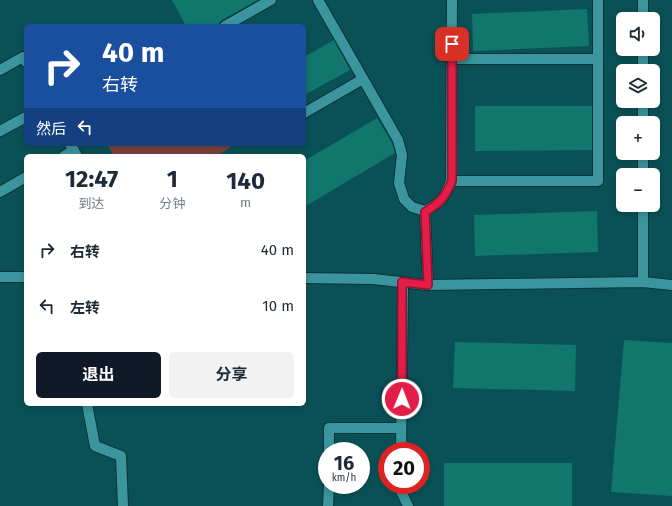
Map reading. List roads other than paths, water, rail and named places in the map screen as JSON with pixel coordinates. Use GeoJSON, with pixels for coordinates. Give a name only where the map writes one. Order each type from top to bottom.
{"type":"FeatureCollection","features":[{"type":"Feature","properties":{"kind":"street"},"geometry":{"type":"LineString","coordinates":[[229,24],[271,0]]}},
{"type":"Feature","properties":{"kind":"street"},"geometry":{"type":"LineString","coordinates":[[318,0],[398,140],[402,155],[400,183],[404,199],[412,207],[425,212],[436,206],[446,196],[452,181],[452,0]]}},
{"type":"Feature","properties":{"kind":"street"},"geometry":{"type":"LineString","coordinates":[[452,181],[598,181],[598,0]]}},
{"type":"Feature","properties":{"kind":"street"},"geometry":{"type":"LineString","coordinates":[[643,0],[643,12]]}},
{"type":"Feature","properties":{"kind":"street"},"geometry":{"type":"LineString","coordinates":[[0,70],[23,57],[24,59]]}},
{"type":"Feature","properties":{"kind":"street"},"geometry":{"type":"LineString","coordinates":[[452,59],[598,59]]}},
{"type":"Feature","properties":{"kind":"street"},"geometry":{"type":"LineString","coordinates":[[306,112],[363,79]]}},
{"type":"Feature","properties":{"kind":"street"},"geometry":{"type":"LineString","coordinates":[[0,132],[24,118]]}},
{"type":"Feature","properties":{"kind":"street"},"geometry":{"type":"LineString","coordinates":[[0,192],[24,178]]}},
{"type":"Feature","properties":{"kind":"street"},"geometry":{"type":"LineString","coordinates":[[425,212],[428,285]]}},
{"type":"Feature","properties":{"kind":"street"},"geometry":{"type":"LineString","coordinates":[[643,212],[643,282]]}},
{"type":"Feature","properties":{"kind":"street"},"geometry":{"type":"LineString","coordinates":[[0,277],[24,277]]}},
{"type":"Feature","properties":{"kind":"street"},"geometry":{"type":"LineString","coordinates":[[306,278],[373,279],[428,285],[643,282],[672,285]]}},
{"type":"Feature","properties":{"kind":"street"},"geometry":{"type":"LineString","coordinates":[[401,442],[402,282]]}},
{"type":"Feature","properties":{"kind":"street"},"geometry":{"type":"LineString","coordinates":[[87,406],[95,446],[122,456],[123,506]]}},
{"type":"Feature","properties":{"kind":"street"},"geometry":{"type":"LineString","coordinates":[[329,442],[329,428],[401,428]]}},
{"type":"Feature","properties":{"kind":"street"},"geometry":{"type":"LineString","coordinates":[[328,506],[329,494]]}},
{"type":"Feature","properties":{"kind":"street"},"geometry":{"type":"LineString","coordinates":[[402,494],[408,506]]}}]}
